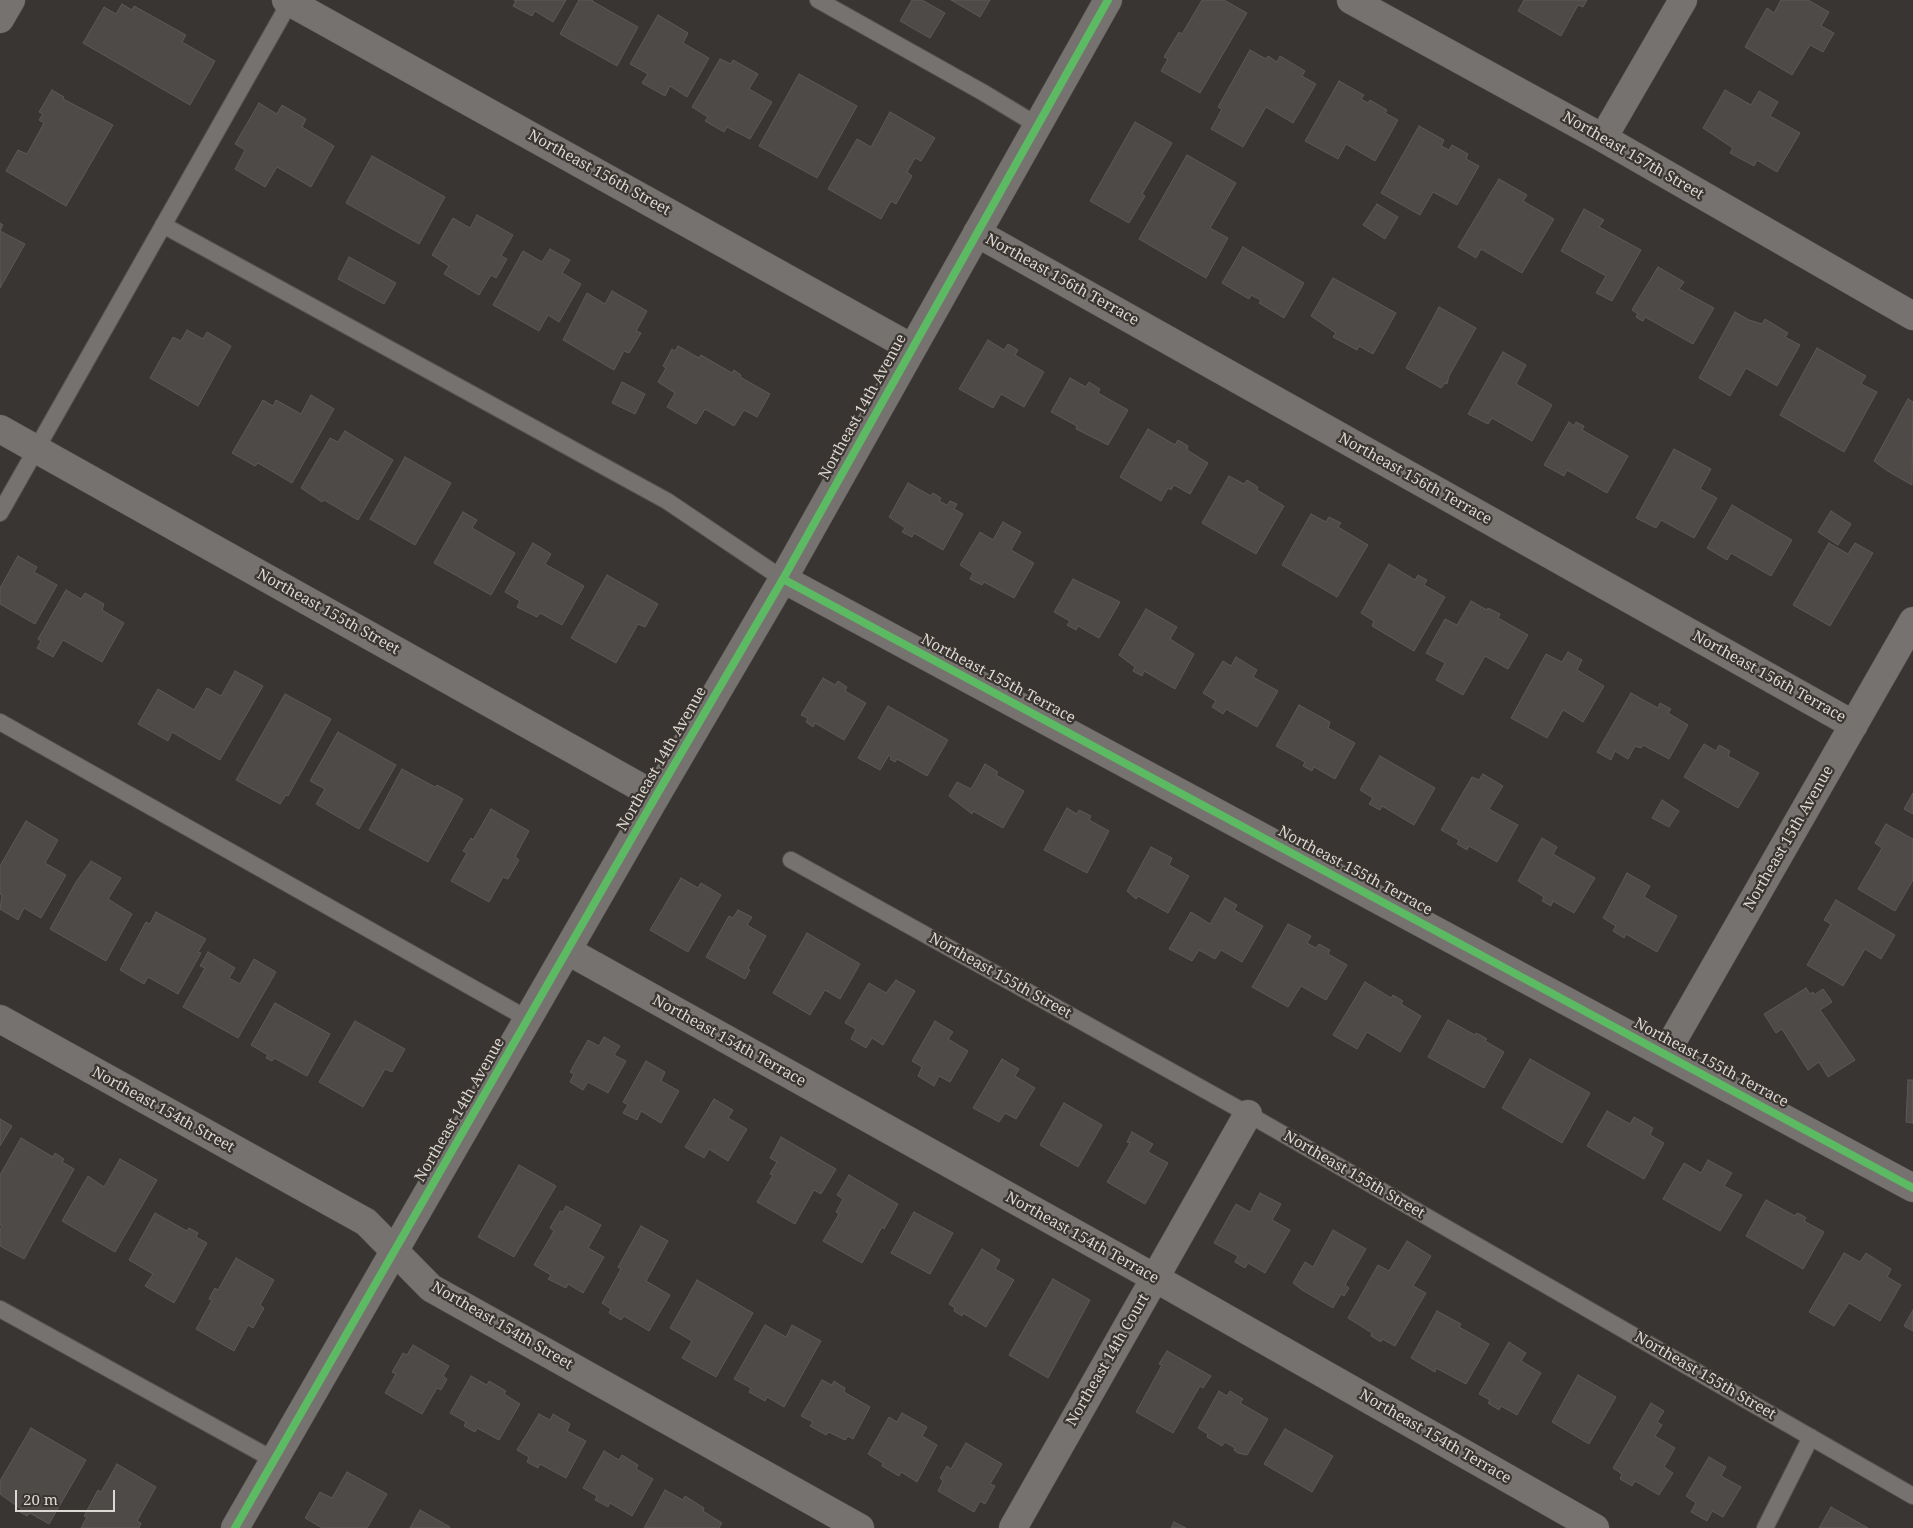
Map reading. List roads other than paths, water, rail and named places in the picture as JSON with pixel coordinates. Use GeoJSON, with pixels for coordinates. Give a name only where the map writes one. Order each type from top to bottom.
{"type":"FeatureCollection","features":[{"type":"Feature","properties":{"kind":"street"},"geometry":{"type":"LineString","coordinates":[[0,19],[11,0]]}},
{"type":"Feature","properties":{"kind":"street","name":"Northeast 14th Avenue"},"geometry":{"type":"LineString","coordinates":[[235,1528],[783,579],[1108,0]]}},
{"type":"Feature","properties":{"kind":"street","name":"Northeast 157th Street"},"geometry":{"type":"LineString","coordinates":[[1351,0],[1603,138],[1913,316]]}},
{"type":"Feature","properties":{"kind":"street"},"geometry":{"type":"LineString","coordinates":[[1603,138],[1682,0]]}},
{"type":"Feature","properties":{"kind":"street","name":"Northeast 156th Street"},"geometry":{"type":"LineString","coordinates":[[289,1],[912,348]]}},
{"type":"Feature","properties":{"kind":"street","name":"Northeast 156th Terrace"},"geometry":{"type":"LineString","coordinates":[[977,233],[1854,725]]}},
{"type":"Feature","properties":{"kind":"street","name":"Northeast 155th Street"},"geometry":{"type":"LineString","coordinates":[[0,429],[656,796]]}},
{"type":"Feature","properties":{"kind":"street","name":"Northeast 155th Terrace"},"geometry":{"type":"LineString","coordinates":[[783,579],[1913,1188]]}},
{"type":"Feature","properties":{"kind":"street","name":"Northeast 15th Avenue"},"geometry":{"type":"LineString","coordinates":[[1666,1054],[1913,621]]}},
{"type":"Feature","properties":{"kind":"street","name":"Northeast 154th Terrace"},"geometry":{"type":"LineString","coordinates":[[568,951],[1155,1278],[1595,1528]]}},
{"type":"Feature","properties":{"kind":"street","name":"Northeast 154th Street"},"geometry":{"type":"LineString","coordinates":[[0,1019],[366,1222],[431,1288],[860,1528]]}},
{"type":"Feature","properties":{"kind":"street","name":"Northeast 14th Court"},"geometry":{"type":"LineString","coordinates":[[1013,1528],[1248,1114]]}},
{"type":"Feature","properties":{"kind":"lane"},"geometry":{"type":"LineString","coordinates":[[818,0],[984,93],[1037,125]]}},
{"type":"Feature","properties":{"kind":"lane"},"geometry":{"type":"LineString","coordinates":[[0,513],[289,1]]}},
{"type":"Feature","properties":{"kind":"lane"},"geometry":{"type":"LineString","coordinates":[[163,225],[667,501],[783,579]]}},
{"type":"Feature","properties":{"kind":"lane"},"geometry":{"type":"LineString","coordinates":[[0,722],[528,1019]]}},
{"type":"Feature","properties":{"kind":"lane","name":"Northeast 155th Street"},"geometry":{"type":"LineString","coordinates":[[791,860],[1248,1114],[1913,1496]]}},
{"type":"Feature","properties":{"kind":"lane"},"geometry":{"type":"LineString","coordinates":[[0,1309],[274,1460]]}},
{"type":"Feature","properties":{"kind":"lane"},"geometry":{"type":"LineString","coordinates":[[1765,1528],[1811,1437]]}}]}
